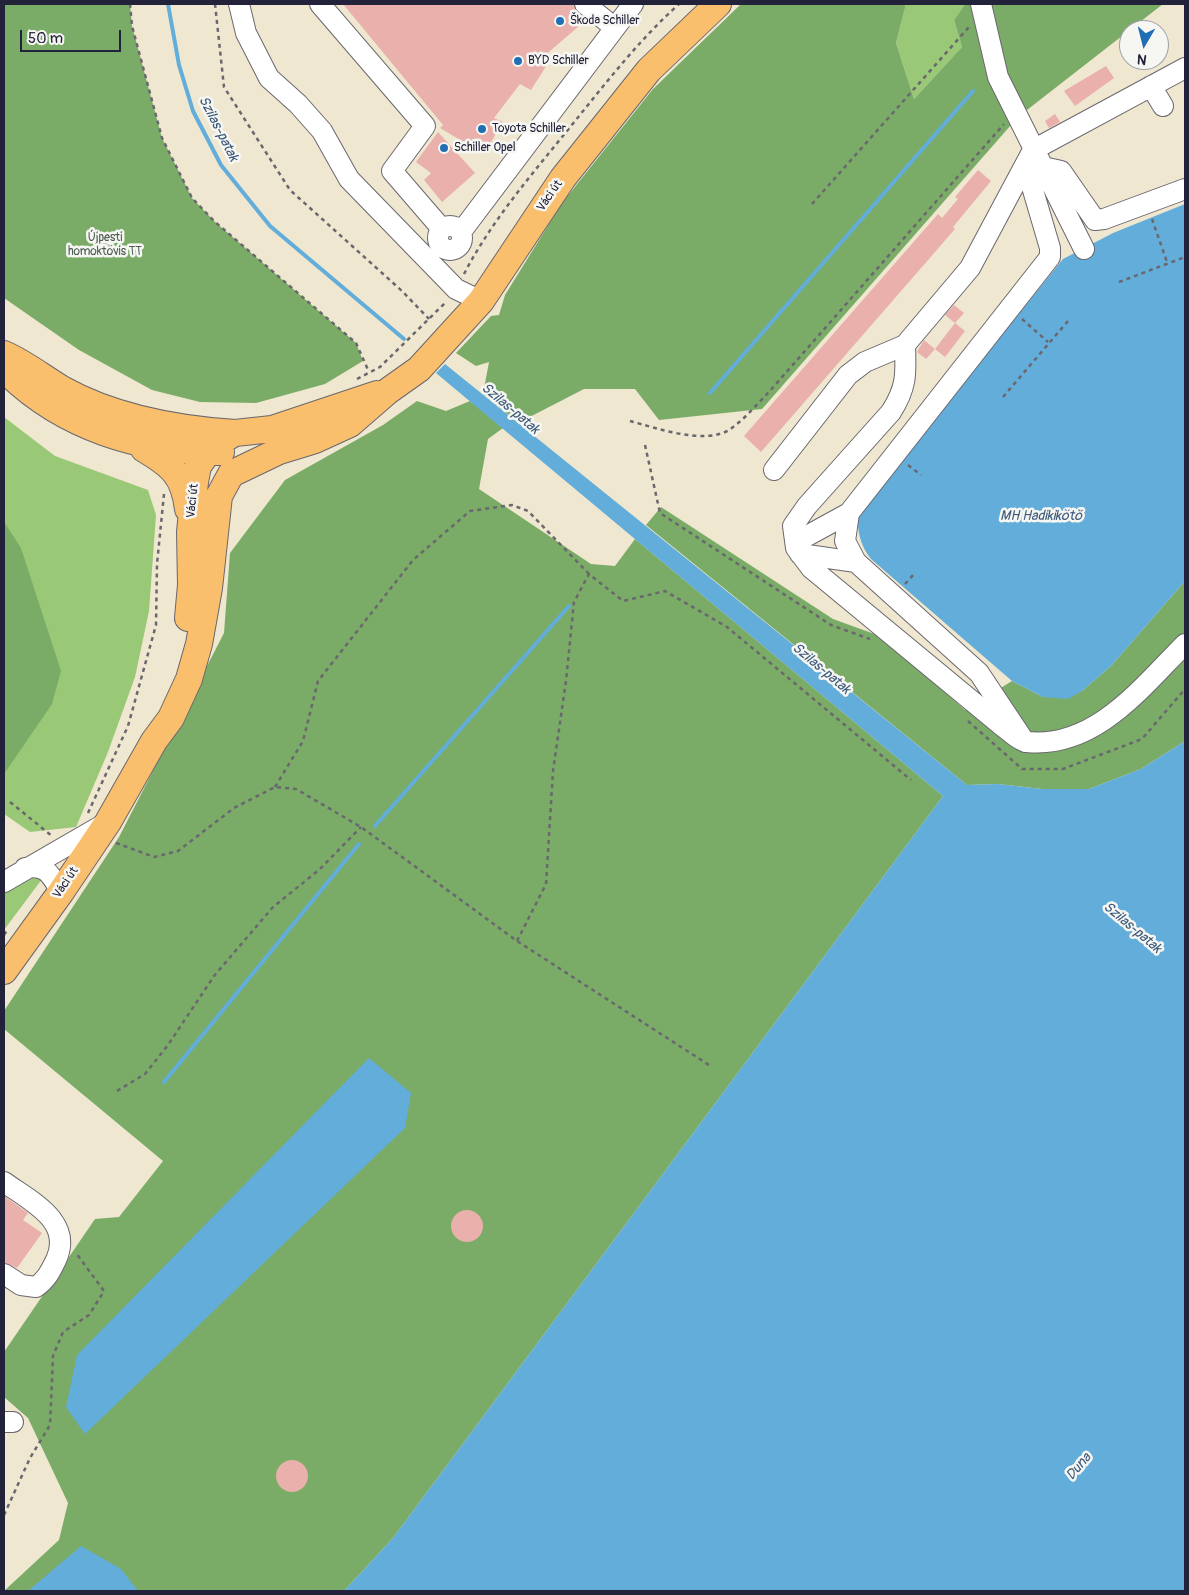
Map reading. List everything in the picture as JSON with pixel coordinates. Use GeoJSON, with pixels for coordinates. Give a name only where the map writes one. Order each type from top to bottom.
{"type":"FeatureCollection","features":[{"type":"Feature","properties":{"kind":"main road","name":"Váci út"},"geometry":{"type":"LineString","coordinates":[[6,953],[61,892],[88,834],[154,741],[178,676],[186,637],[191,584],[201,536],[231,474],[279,451],[315,440],[350,424],[388,391],[419,369],[444,344],[481,301],[563,178],[649,70],[718,4]]}},
{"type":"Feature","properties":{"kind":"main road"},"geometry":{"type":"LineString","coordinates":[[4,354],[25,363],[63,389],[100,406],[140,419],[186,428],[235,433]]}},
{"type":"Feature","properties":{"kind":"main road"},"geometry":{"type":"LineString","coordinates":[[4,369],[31,391],[81,422],[132,443],[169,464],[174,470],[201,536]]}},
{"type":"Feature","properties":{"kind":"main road","name":"Váci út"},"geometry":{"type":"LineString","coordinates":[[201,536],[195,482],[198,466],[208,452],[218,443],[235,433],[272,428],[388,391]]}},
{"type":"Feature","properties":{"kind":"main road"},"geometry":{"type":"LineString","coordinates":[[186,428],[208,452]]}},
{"type":"Feature","properties":{"kind":"main road"},"geometry":{"type":"LineString","coordinates":[[132,443],[183,451],[279,451]]}},
{"type":"Feature","properties":{"kind":"lane"},"geometry":{"type":"LineString","coordinates":[[239,4],[246,33],[269,78],[298,104],[322,131],[349,179],[456,289],[481,301]]}},
{"type":"Feature","properties":{"kind":"lane"},"geometry":{"type":"LineString","coordinates":[[320,4],[425,126],[392,171],[451,231],[633,4]]}},
{"type":"Feature","properties":{"kind":"lane"},"geometry":{"type":"LineString","coordinates":[[585,4],[615,28]]}},
{"type":"Feature","properties":{"kind":"lane"},"geometry":{"type":"LineString","coordinates":[[982,7],[998,77],[1084,249]]}},
{"type":"Feature","properties":{"kind":"lane"},"geometry":{"type":"LineString","coordinates":[[774,470],[848,376],[865,362],[905,345],[970,268],[1033,150],[1185,68]]}},
{"type":"Feature","properties":{"kind":"lane"},"geometry":{"type":"LineString","coordinates":[[1151,86],[1163,106]]}},
{"type":"Feature","properties":{"kind":"lane"},"geometry":{"type":"LineString","coordinates":[[1043,167],[1061,171],[1095,220],[1104,219],[1185,189]]}},
{"type":"Feature","properties":{"kind":"lane"},"geometry":{"type":"LineString","coordinates":[[798,548],[849,513],[1050,257],[1050,248],[1030,180],[1043,167]]}},
{"type":"Feature","properties":{"kind":"lane"},"geometry":{"type":"LineString","coordinates":[[905,345],[906,380],[900,397],[891,412],[807,506],[793,526],[798,548],[811,568],[1001,725],[1025,742],[1072,739],[1118,711],[1185,644]]}},
{"type":"Feature","properties":{"kind":"lane"},"geometry":{"type":"LineString","coordinates":[[849,513],[845,541],[856,562],[979,673],[1025,742]]}},
{"type":"Feature","properties":{"kind":"lane"},"geometry":{"type":"LineString","coordinates":[[798,548],[856,562]]}},
{"type":"Feature","properties":{"kind":"lane"},"geometry":{"type":"LineString","coordinates":[[4,882],[25,868],[88,834]]}},
{"type":"Feature","properties":{"kind":"lane"},"geometry":{"type":"LineString","coordinates":[[25,868],[36,866],[44,869],[50,874],[61,892]]}},
{"type":"Feature","properties":{"kind":"lane"},"geometry":{"type":"LineString","coordinates":[[4,1182],[51,1216],[61,1234],[61,1250],[47,1278],[22,1296],[4,1292]]}},
{"type":"Feature","properties":{"kind":"lane"},"geometry":{"type":"LineString","coordinates":[[4,1274],[21,1285],[36,1287]]}},
{"type":"Feature","properties":{"kind":"path"},"geometry":{"type":"LineString","coordinates":[[130,4],[132,26],[162,138],[192,198],[214,221],[356,343],[369,372]]}},
{"type":"Feature","properties":{"kind":"path"},"geometry":{"type":"LineString","coordinates":[[214,4],[224,88],[290,190],[402,291],[429,319]]}},
{"type":"Feature","properties":{"kind":"path"},"geometry":{"type":"LineString","coordinates":[[353,381],[380,366],[442,308],[456,289],[480,242],[554,147],[632,52],[679,4]]}},
{"type":"Feature","properties":{"kind":"path"},"geometry":{"type":"LineString","coordinates":[[812,204],[982,7]]}},
{"type":"Feature","properties":{"kind":"path"},"geometry":{"type":"LineString","coordinates":[[630,422],[681,434],[699,436],[727,431],[737,424],[769,392],[1015,111]]}},
{"type":"Feature","properties":{"kind":"path"},"geometry":{"type":"LineString","coordinates":[[1146,204],[1167,262]]}},
{"type":"Feature","properties":{"kind":"path"},"geometry":{"type":"LineString","coordinates":[[1119,282],[1167,262],[1185,257]]}},
{"type":"Feature","properties":{"kind":"path"},"geometry":{"type":"LineString","coordinates":[[1010,308],[1048,342]]}},
{"type":"Feature","properties":{"kind":"path"},"geometry":{"type":"LineString","coordinates":[[1002,398],[1068,320]]}},
{"type":"Feature","properties":{"kind":"path"},"geometry":{"type":"LineString","coordinates":[[645,445],[660,513]]}},
{"type":"Feature","properties":{"kind":"path"},"geometry":{"type":"LineString","coordinates":[[88,834],[128,726],[156,625],[157,564],[165,490],[168,476],[174,470]]}},
{"type":"Feature","properties":{"kind":"path"},"geometry":{"type":"LineString","coordinates":[[10,802],[47,834],[88,834],[154,857],[178,851],[234,808],[275,787],[303,741],[318,681],[414,560],[470,511],[512,505],[528,511],[589,574],[623,601],[664,591],[727,627],[911,780]]}},
{"type":"Feature","properties":{"kind":"path"},"geometry":{"type":"LineString","coordinates":[[517,940],[546,884],[553,771],[566,681],[574,602],[589,574]]}},
{"type":"Feature","properties":{"kind":"path"},"geometry":{"type":"LineString","coordinates":[[275,787],[296,789],[361,827],[517,940],[712,1067]]}},
{"type":"Feature","properties":{"kind":"path"},"geometry":{"type":"LineString","coordinates":[[117,1091],[145,1074],[168,1045],[214,976],[273,907],[318,870],[361,827]]}},
{"type":"Feature","properties":{"kind":"path"},"geometry":{"type":"LineString","coordinates":[[6,953],[10,927]]}},
{"type":"Feature","properties":{"kind":"path"},"geometry":{"type":"LineString","coordinates":[[4,1515],[30,1458],[50,1425],[53,1356],[63,1332],[89,1315],[104,1291],[88,1267],[61,1234]]}},
{"type":"Feature","properties":{"kind":"green space","name":"Újpesti homoktövis TT"},"geometry":{"type":"Polygon","coordinates":[[[4,4],[130,4],[132,26],[162,138],[192,198],[214,221],[356,343],[363,361],[325,384],[256,403],[200,402],[152,390],[79,350],[4,298],[4,4]]]}},
{"type":"Feature","properties":{"kind":"green space"},"geometry":{"type":"Polygon","coordinates":[[[741,4],[906,4],[896,43],[914,99],[962,47],[954,20],[965,4],[1163,4],[1142,20],[1119,20],[1119,38],[1018,117],[762,409],[659,420],[635,389],[584,389],[518,423],[483,394],[489,362],[476,366],[456,353],[491,316],[499,315],[505,295],[562,203],[653,89],[741,4]]]}},
{"type":"Feature","properties":{"kind":"green space"},"geometry":{"type":"Polygon","coordinates":[[[906,4],[965,4],[954,20],[962,47],[914,99],[896,43],[906,4]]]}},
{"type":"Feature","properties":{"kind":"green space"},"geometry":{"type":"Polygon","coordinates":[[[417,401],[446,411],[470,401],[503,428],[488,439],[479,489],[591,564],[615,566],[635,539],[943,796],[393,1538],[344,1591],[4,1591],[59,1540],[68,1503],[28,1418],[4,1397],[4,1352],[95,1219],[119,1217],[163,1161],[4,1029],[4,1011],[119,837],[224,633],[230,553],[285,480],[383,425],[417,401]]]}},
{"type":"Feature","properties":{"kind":"green space"},"geometry":{"type":"Polygon","coordinates":[[[4,417],[55,456],[148,490],[156,515],[149,611],[135,677],[108,752],[76,827],[30,832],[4,814],[4,417]]]}},
{"type":"Feature","properties":{"kind":"green space"},"geometry":{"type":"Polygon","coordinates":[[[661,507],[833,619],[880,636],[965,710],[1012,681],[1043,697],[1082,691],[1111,666],[1185,581],[1185,741],[1141,769],[1089,789],[1042,789],[998,784],[967,785],[646,525],[661,507]]]}},
{"type":"Feature","properties":{"kind":"green space"},"geometry":{"type":"Polygon","coordinates":[[[4,522],[21,548],[61,671],[52,704],[4,774],[4,522]]]}},
{"type":"Feature","properties":{"kind":"green space"},"geometry":{"type":"Polygon","coordinates":[[[23,874],[45,875],[4,930],[4,894],[23,874]]]}},
{"type":"Feature","properties":{"kind":"water","name":"MH Hadikikötő"},"geometry":{"type":"Polygon","coordinates":[[[1185,204],[1185,581],[1111,666],[1082,691],[1068,699],[1043,697],[1012,681],[871,559],[860,538],[858,513],[1063,259],[1113,233],[1185,204]]]}},
{"type":"Feature","properties":{"kind":"water","name":"Duna"},"geometry":{"type":"Polygon","coordinates":[[[445,364],[967,785],[998,784],[1042,789],[1089,789],[1141,769],[1185,741],[1185,1591],[344,1591],[393,1538],[943,796],[436,373],[445,364]]]}},
{"type":"Feature","properties":{"kind":"water"},"geometry":{"type":"Polygon","coordinates":[[[369,1058],[411,1093],[405,1128],[85,1434],[66,1407],[77,1355],[369,1058]]]}},
{"type":"Feature","properties":{"kind":"water"},"geometry":{"type":"Polygon","coordinates":[[[81,1546],[121,1569],[138,1591],[28,1591],[81,1546]]]}},
{"type":"Feature","properties":{"kind":"building"},"geometry":{"type":"Polygon","coordinates":[[[343,4],[573,4],[577,13],[586,20],[543,57],[550,60],[531,90],[520,84],[494,118],[503,122],[484,154],[440,128],[443,125],[343,4]]]}},
{"type":"Feature","properties":{"kind":"building"},"geometry":{"type":"Polygon","coordinates":[[[1106,66],[1114,78],[1075,106],[1064,91],[1106,66]]]}},
{"type":"Feature","properties":{"kind":"building"},"geometry":{"type":"Polygon","coordinates":[[[1055,114],[1060,122],[1049,128],[1045,121],[1055,114]]]}},
{"type":"Feature","properties":{"kind":"building"},"geometry":{"type":"Polygon","coordinates":[[[438,132],[475,173],[442,202],[424,180],[431,173],[416,162],[438,132]]]}},
{"type":"Feature","properties":{"kind":"building"},"geometry":{"type":"Polygon","coordinates":[[[978,170],[991,181],[953,227],[955,229],[761,452],[744,436],[938,214],[942,218],[958,199],[955,197],[978,170]]]}},
{"type":"Feature","properties":{"kind":"building"},"geometry":{"type":"Polygon","coordinates":[[[954,305],[964,313],[955,323],[945,315],[954,305]]]}},
{"type":"Feature","properties":{"kind":"building"},"geometry":{"type":"Polygon","coordinates":[[[955,323],[965,331],[945,357],[935,349],[955,323]]]}},
{"type":"Feature","properties":{"kind":"building"},"geometry":{"type":"Polygon","coordinates":[[[924,340],[935,349],[926,359],[917,352],[924,340]]]}},
{"type":"Feature","properties":{"kind":"building"},"geometry":{"type":"Polygon","coordinates":[[[4,1196],[28,1213],[23,1220],[42,1233],[17,1268],[4,1262],[4,1196]]]}},
{"type":"Feature","properties":{"kind":"building"},"geometry":{"type":"Polygon","coordinates":[[[467,1210],[473,1211],[478,1215],[482,1220],[482,1232],[478,1237],[473,1241],[467,1242],[461,1241],[456,1237],[452,1232],[451,1226],[452,1220],[456,1215],[461,1211],[467,1210]]]}},
{"type":"Feature","properties":{"kind":"building"},"geometry":{"type":"Polygon","coordinates":[[[292,1460],[298,1461],[303,1465],[307,1470],[307,1482],[303,1487],[298,1491],[292,1492],[286,1491],[281,1487],[277,1482],[276,1476],[277,1470],[281,1465],[286,1461],[292,1460]]]}},
{"type":"Feature","properties":{"kind":"waterway","name":"Szilas-patak"},"geometry":{"type":"LineString","coordinates":[[168,4],[179,65],[193,111],[221,165],[270,226],[404,339]]}},
{"type":"Feature","properties":{"kind":"waterway"},"geometry":{"type":"LineString","coordinates":[[710,393],[973,91]]}},
{"type":"Feature","properties":{"kind":"waterway"},"geometry":{"type":"LineString","coordinates":[[375,826],[569,606]]}},
{"type":"Feature","properties":{"kind":"waterway"},"geometry":{"type":"LineString","coordinates":[[164,1082],[359,844]]}},
{"type":"Feature","properties":{"kind":"place","name":"Škoda Schiller"},"geometry":{"type":"Point","coordinates":[560,21]}},
{"type":"Feature","properties":{"kind":"place","name":"BYD Schiller"},"geometry":{"type":"Point","coordinates":[518,61]}},
{"type":"Feature","properties":{"kind":"place","name":"Toyota Schiller"},"geometry":{"type":"Point","coordinates":[482,129]}},
{"type":"Feature","properties":{"kind":"place","name":"Schiller Opel"},"geometry":{"type":"Point","coordinates":[444,148]}}]}
